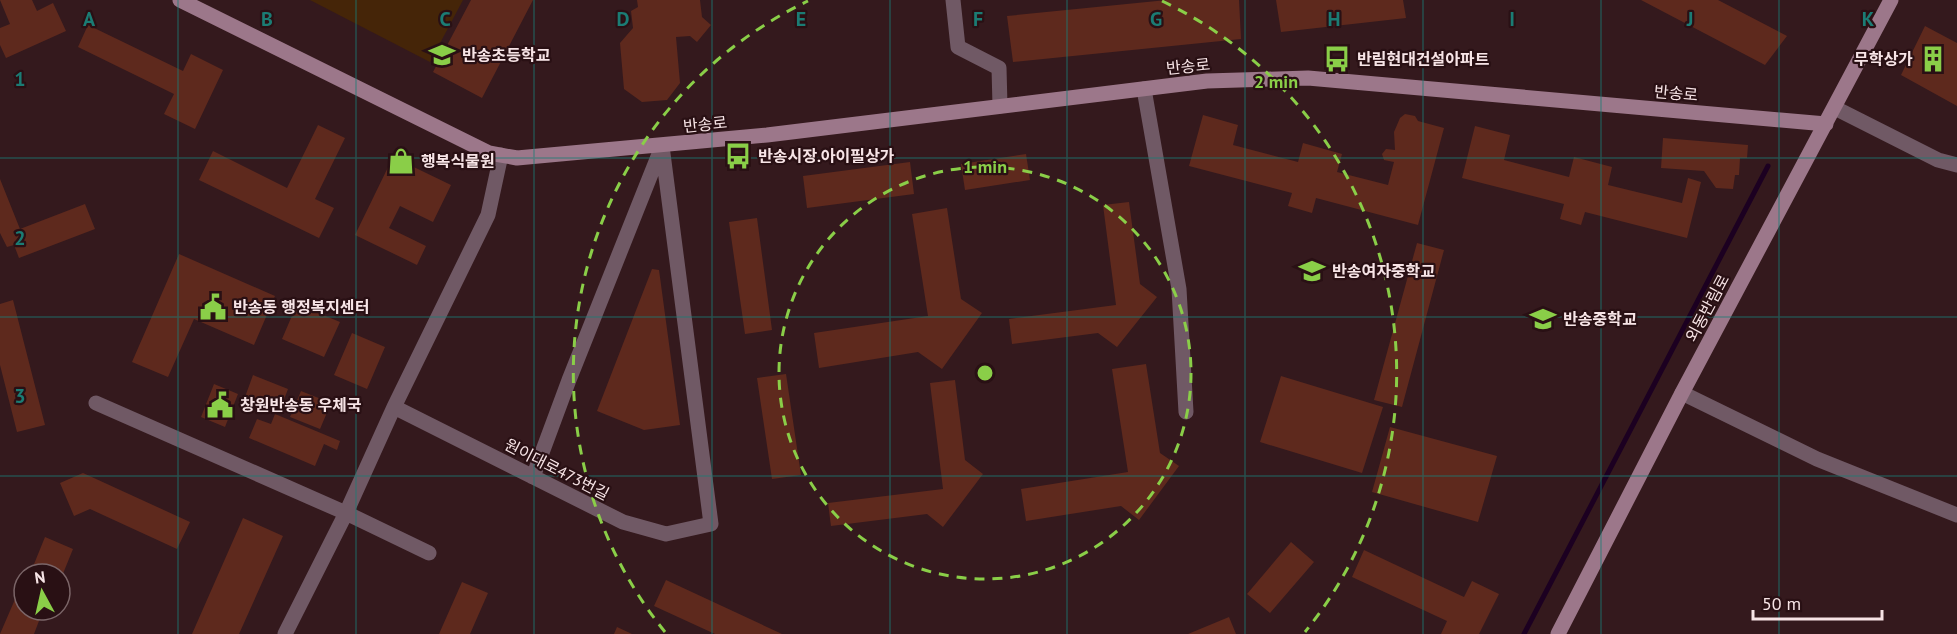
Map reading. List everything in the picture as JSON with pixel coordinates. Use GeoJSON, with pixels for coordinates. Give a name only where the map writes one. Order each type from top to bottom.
{"type":"FeatureCollection","features":[{"type":"Feature","properties":{"kind":"street","name":"반송로"},"geometry":{"type":"LineString","coordinates":[[180,0],[489,153],[517,158],[757,136],[1207,81],[1308,78],[1826,124]]}},
{"type":"Feature","properties":{"kind":"street"},"geometry":{"type":"LineString","coordinates":[[953,0],[958,47],[999,68],[1000,106]]}},
{"type":"Feature","properties":{"kind":"street","name":"외동반림로"},"geometry":{"type":"LineString","coordinates":[[1558,634],[1682,393],[1891,0]]}},
{"type":"Feature","properties":{"kind":"street"},"geometry":{"type":"LineString","coordinates":[[1144,89],[1179,289],[1186,412]]}},
{"type":"Feature","properties":{"kind":"street"},"geometry":{"type":"LineString","coordinates":[[1835,108],[1938,160],[1957,165]]}},
{"type":"Feature","properties":{"kind":"street","name":"반송로"},"geometry":{"type":"LineString","coordinates":[[533,477],[662,146]]}},
{"type":"Feature","properties":{"kind":"street","name":"원이대로473번길"},"geometry":{"type":"LineString","coordinates":[[394,407],[623,522],[666,534],[711,525],[662,146]]}},
{"type":"Feature","properties":{"kind":"street"},"geometry":{"type":"LineString","coordinates":[[285,634],[346,513],[394,407],[488,215],[501,155]]}},
{"type":"Feature","properties":{"kind":"street"},"geometry":{"type":"LineString","coordinates":[[1682,393],[1817,459],[1957,516]]}},
{"type":"Feature","properties":{"kind":"street"},"geometry":{"type":"LineString","coordinates":[[96,403],[346,513],[429,553]]}},
{"type":"Feature","properties":{"kind":"shaded area"},"geometry":{"type":"Polygon","coordinates":[[[310,0],[463,0],[430,62],[310,0]]]}},
{"type":"Feature","properties":{"kind":"building"},"geometry":{"type":"Polygon","coordinates":[[[0,0],[32,0],[37,11],[53,3],[66,31],[6,58],[0,45],[0,28],[10,24],[0,0]]]}},
{"type":"Feature","properties":{"kind":"building"},"geometry":{"type":"Polygon","coordinates":[[[471,0],[533,0],[482,98],[433,72],[471,0]]]}},
{"type":"Feature","properties":{"kind":"building"},"geometry":{"type":"Polygon","coordinates":[[[637,0],[700,0],[702,17],[711,25],[697,42],[690,36],[676,37],[680,83],[667,100],[642,102],[624,89],[620,43],[633,28],[631,11],[638,7],[637,0]]]}},
{"type":"Feature","properties":{"kind":"building"},"geometry":{"type":"Polygon","coordinates":[[[1167,0],[1239,0],[1241,39],[1013,62],[1007,16],[1167,0]]]}},
{"type":"Feature","properties":{"kind":"building"},"geometry":{"type":"Polygon","coordinates":[[[1276,0],[1403,0],[1406,18],[1281,32],[1276,0]]]}},
{"type":"Feature","properties":{"kind":"building"},"geometry":{"type":"Polygon","coordinates":[[[1641,0],[1718,0],[1787,36],[1765,65],[1641,0]]]}},
{"type":"Feature","properties":{"kind":"building"},"geometry":{"type":"Polygon","coordinates":[[[88,25],[183,71],[191,54],[223,70],[195,129],[164,114],[174,94],[78,47],[88,25]]]}},
{"type":"Feature","properties":{"kind":"building","name":"무학상가"},"geometry":{"type":"Polygon","coordinates":[[[1925,26],[1957,43],[1957,106],[1901,75],[1925,26]]]}},
{"type":"Feature","properties":{"kind":"building"},"geometry":{"type":"Polygon","coordinates":[[[1405,114],[1415,116],[1418,121],[1444,128],[1418,225],[1316,198],[1312,213],[1288,206],[1292,193],[1189,166],[1203,115],[1238,125],[1233,145],[1298,162],[1303,143],[1342,154],[1337,172],[1388,185],[1394,162],[1384,160],[1382,154],[1386,149],[1395,150],[1394,132],[1400,118],[1405,114]]]}},
{"type":"Feature","properties":{"kind":"building"},"geometry":{"type":"Polygon","coordinates":[[[318,125],[345,138],[315,199],[334,208],[319,238],[199,180],[213,151],[287,188],[318,125]]]}},
{"type":"Feature","properties":{"kind":"building"},"geometry":{"type":"Polygon","coordinates":[[[1475,126],[1510,135],[1504,160],[1569,177],[1574,157],[1612,167],[1608,185],[1682,203],[1688,178],[1701,182],[1687,238],[1585,212],[1581,225],[1560,219],[1564,204],[1462,178],[1475,126]]]}},
{"type":"Feature","properties":{"kind":"building"},"geometry":{"type":"Polygon","coordinates":[[[1663,138],[1748,145],[1747,158],[1740,158],[1739,175],[1735,175],[1733,189],[1716,188],[1704,171],[1661,168],[1663,138]]]}},
{"type":"Feature","properties":{"kind":"building"},"geometry":{"type":"Polygon","coordinates":[[[1026,154],[1030,180],[965,190],[961,164],[1026,154]]]}},
{"type":"Feature","properties":{"kind":"building"},"geometry":{"type":"Polygon","coordinates":[[[393,157],[451,185],[433,222],[400,206],[389,228],[426,246],[417,265],[355,235],[393,157]]]}},
{"type":"Feature","properties":{"kind":"building"},"geometry":{"type":"Polygon","coordinates":[[[910,162],[914,194],[807,208],[803,176],[910,162]]]}},
{"type":"Feature","properties":{"kind":"building"},"geometry":{"type":"Polygon","coordinates":[[[0,179],[20,229],[85,204],[95,229],[19,258],[14,245],[7,247],[0,233],[0,179]]]}},
{"type":"Feature","properties":{"kind":"building"},"geometry":{"type":"Polygon","coordinates":[[[1129,202],[1140,284],[1157,297],[1117,347],[1098,333],[1012,344],[1009,319],[1116,305],[1103,205],[1129,202]]]}},
{"type":"Feature","properties":{"kind":"building"},"geometry":{"type":"Polygon","coordinates":[[[947,208],[961,299],[982,313],[942,369],[918,352],[819,368],[814,333],[928,316],[912,214],[947,208]]]}},
{"type":"Feature","properties":{"kind":"building"},"geometry":{"type":"Polygon","coordinates":[[[757,218],[772,330],[745,334],[729,222],[757,218]]]}},
{"type":"Feature","properties":{"kind":"building"},"geometry":{"type":"Polygon","coordinates":[[[1417,243],[1444,250],[1402,407],[1374,400],[1417,243]]]}},
{"type":"Feature","properties":{"kind":"building","name":"반송동 행정복지센터"},"geometry":{"type":"Polygon","coordinates":[[[179,254],[275,296],[254,345],[194,319],[168,377],[132,362],[179,254]]]}},
{"type":"Feature","properties":{"kind":"building"},"geometry":{"type":"Polygon","coordinates":[[[652,269],[659,270],[680,425],[644,430],[597,411],[652,269]]]}},
{"type":"Feature","properties":{"kind":"building"},"geometry":{"type":"Polygon","coordinates":[[[13,300],[45,425],[17,432],[0,365],[0,304],[13,300]]]}},
{"type":"Feature","properties":{"kind":"building"},"geometry":{"type":"Polygon","coordinates":[[[297,304],[340,322],[324,357],[282,339],[297,304]]]}},
{"type":"Feature","properties":{"kind":"building"},"geometry":{"type":"Polygon","coordinates":[[[352,333],[385,347],[367,389],[334,375],[352,333]]]}},
{"type":"Feature","properties":{"kind":"building"},"geometry":{"type":"Polygon","coordinates":[[[1146,364],[1160,453],[1179,466],[1139,520],[1121,506],[1026,521],[1021,489],[1128,472],[1112,369],[1146,364]]]}},
{"type":"Feature","properties":{"kind":"building"},"geometry":{"type":"Polygon","coordinates":[[[786,374],[801,475],[772,479],[757,378],[786,374]]]}},
{"type":"Feature","properties":{"kind":"building"},"geometry":{"type":"Polygon","coordinates":[[[253,375],[288,389],[280,410],[245,397],[253,375]]]}},
{"type":"Feature","properties":{"kind":"building"},"geometry":{"type":"Polygon","coordinates":[[[1281,376],[1383,407],[1362,473],[1260,442],[1281,376]]]}},
{"type":"Feature","properties":{"kind":"building"},"geometry":{"type":"Polygon","coordinates":[[[955,380],[965,460],[983,474],[943,527],[927,514],[831,526],[828,503],[943,489],[930,383],[955,380]]]}},
{"type":"Feature","properties":{"kind":"building","name":"창원반송동 우체국"},"geometry":{"type":"Polygon","coordinates":[[[214,384],[238,394],[225,427],[201,417],[214,384]]]}},
{"type":"Feature","properties":{"kind":"building"},"geometry":{"type":"Polygon","coordinates":[[[301,391],[331,403],[320,429],[290,417],[301,391]]]}},
{"type":"Feature","properties":{"kind":"building"},"geometry":{"type":"Polygon","coordinates":[[[275,414],[340,441],[337,450],[324,444],[315,466],[249,438],[257,419],[271,424],[275,414]]]}},
{"type":"Feature","properties":{"kind":"building"},"geometry":{"type":"Polygon","coordinates":[[[1390,427],[1497,456],[1478,522],[1372,492],[1390,427]]]}},
{"type":"Feature","properties":{"kind":"building"},"geometry":{"type":"Polygon","coordinates":[[[83,473],[190,522],[177,549],[90,509],[74,516],[60,483],[83,473]]]}},
{"type":"Feature","properties":{"kind":"building"},"geometry":{"type":"Polygon","coordinates":[[[243,518],[283,536],[239,634],[192,634],[243,518]]]}},
{"type":"Feature","properties":{"kind":"building"},"geometry":{"type":"Polygon","coordinates":[[[45,537],[73,549],[68,562],[35,562],[45,537]]]}},
{"type":"Feature","properties":{"kind":"building"},"geometry":{"type":"Polygon","coordinates":[[[1291,542],[1314,562],[1270,613],[1247,594],[1291,542]]]}},
{"type":"Feature","properties":{"kind":"building"},"geometry":{"type":"Polygon","coordinates":[[[1364,550],[1464,597],[1472,581],[1499,594],[1479,634],[1441,634],[1447,621],[1352,577],[1364,550]]]}},
{"type":"Feature","properties":{"kind":"building"},"geometry":{"type":"Polygon","coordinates":[[[666,580],[782,634],[715,634],[654,606],[666,580]]]}},
{"type":"Feature","properties":{"kind":"building"},"geometry":{"type":"Polygon","coordinates":[[[462,582],[488,593],[470,634],[439,634],[462,582]]]}},
{"type":"Feature","properties":{"kind":"building"},"geometry":{"type":"Polygon","coordinates":[[[12,606],[12,622],[39,622],[34,634],[0,634],[12,606]]]}},
{"type":"Feature","properties":{"kind":"building"},"geometry":{"type":"Polygon","coordinates":[[[1229,617],[1236,634],[1188,634],[1229,617]]]}},
{"type":"Feature","properties":{"kind":"building"},"geometry":{"type":"Polygon","coordinates":[[[617,627],[632,634],[614,634],[617,627]]]}},
{"type":"Feature","properties":{"kind":"waterway"},"geometry":{"type":"LineString","coordinates":[[1524,634],[1768,166]]}},
{"type":"Feature","properties":{"kind":"place","name":"반송초등학교"},"geometry":{"type":"Point","coordinates":[442,55]}},
{"type":"Feature","properties":{"kind":"place","name":"반림현대건설아파트"},"geometry":{"type":"Point","coordinates":[1337,59]}},
{"type":"Feature","properties":{"kind":"place","name":"무학상가"},"geometry":{"type":"Point","coordinates":[1933,59]}},
{"type":"Feature","properties":{"kind":"place","name":"반송시장.아이필상가"},"geometry":{"type":"Point","coordinates":[738,156]}},
{"type":"Feature","properties":{"kind":"place","name":"행복식물원"},"geometry":{"type":"Point","coordinates":[401,161]}},
{"type":"Feature","properties":{"kind":"place","name":"반송여자중학교"},"geometry":{"type":"Point","coordinates":[1312,271]}},
{"type":"Feature","properties":{"kind":"place","name":"반송동 행정복지센터"},"geometry":{"type":"Point","coordinates":[213,307]}},
{"type":"Feature","properties":{"kind":"place","name":"반송중학교"},"geometry":{"type":"Point","coordinates":[1543,319]}},
{"type":"Feature","properties":{"kind":"place","name":"창원반송동 우체국"},"geometry":{"type":"Point","coordinates":[220,405]}}]}
